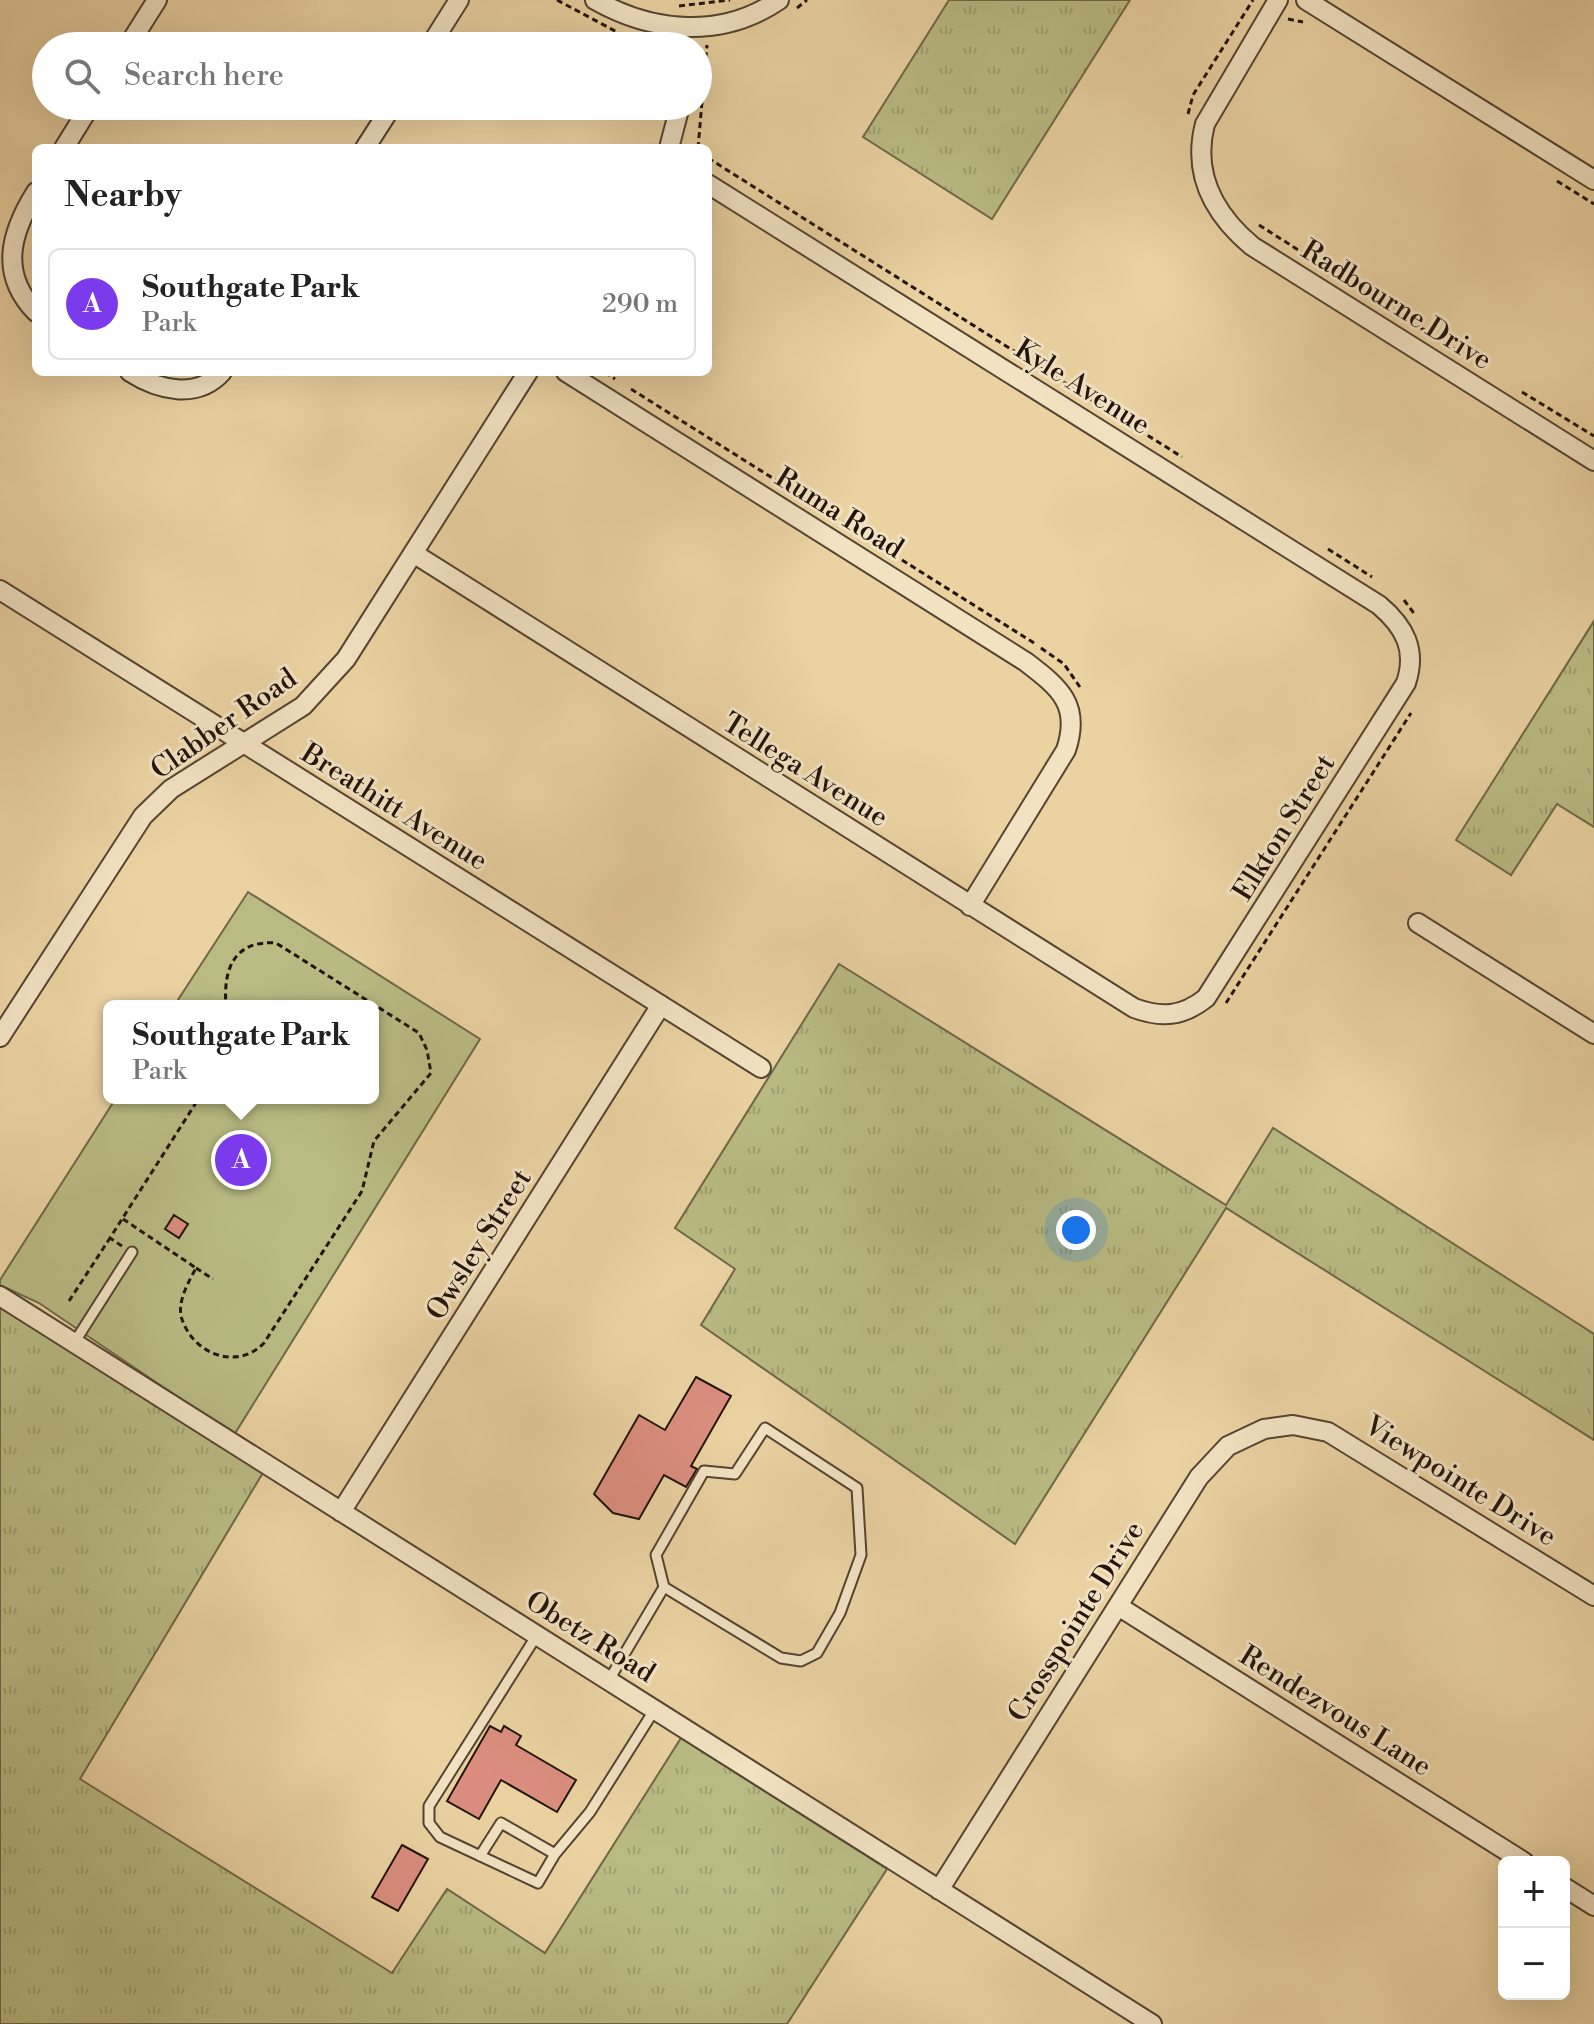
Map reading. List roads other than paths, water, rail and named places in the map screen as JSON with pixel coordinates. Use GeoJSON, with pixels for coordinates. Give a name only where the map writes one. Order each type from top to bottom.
{"type":"FeatureCollection","features":[{"type":"Feature","properties":{"kind":"street"},"geometry":{"type":"LineString","coordinates":[[137,32],[157,0]]}},
{"type":"Feature","properties":{"kind":"street"},"geometry":{"type":"LineString","coordinates":[[439,32],[459,0]]}},
{"type":"Feature","properties":{"kind":"street"},"geometry":{"type":"LineString","coordinates":[[595,0],[667,32]]}},
{"type":"Feature","properties":{"kind":"street"},"geometry":{"type":"LineString","coordinates":[[694,32],[744,18],[779,0]]}},
{"type":"Feature","properties":{"kind":"street","name":"Radbourne Drive"},"geometry":{"type":"LineString","coordinates":[[1278,0],[1205,124],[1200,145],[1201,167],[1219,212],[1252,246],[1594,461]]}},
{"type":"Feature","properties":{"kind":"street"},"geometry":{"type":"LineString","coordinates":[[1306,0],[1594,180]]}},
{"type":"Feature","properties":{"kind":"street"},"geometry":{"type":"LineString","coordinates":[[66,144],[81,120]]}},
{"type":"Feature","properties":{"kind":"street"},"geometry":{"type":"LineString","coordinates":[[368,144],[383,120]]}},
{"type":"Feature","properties":{"kind":"street"},"geometry":{"type":"LineString","coordinates":[[670,144],[676,120]]}},
{"type":"Feature","properties":{"kind":"street","name":"Kyle Avenue"},"geometry":{"type":"LineString","coordinates":[[712,187],[1379,605],[1400,625],[1411,651]]}},
{"type":"Feature","properties":{"kind":"street"},"geometry":{"type":"LineString","coordinates":[[32,198],[12,231],[5,258],[6,273],[18,296],[32,308]]}},
{"type":"Feature","properties":{"kind":"street"},"geometry":{"type":"LineString","coordinates":[[139,376],[165,388],[190,390],[206,386],[217,376]]}},
{"type":"Feature","properties":{"kind":"street","name":"Clabber Road"},"geometry":{"type":"LineString","coordinates":[[0,1037],[143,816],[171,789],[303,706],[327,683],[525,376]]}},
{"type":"Feature","properties":{"kind":"street","name":"Ruma Road"},"geometry":{"type":"LineString","coordinates":[[572,376],[1026,662],[1053,684],[1071,713],[1070,739],[1059,763],[970,906]]}},
{"type":"Feature","properties":{"kind":"street","name":"Tellega Avenue"},"geometry":{"type":"LineString","coordinates":[[413,553],[1134,1008],[1176,1015]]}},
{"type":"Feature","properties":{"kind":"street","name":"Breathitt Avenue"},"geometry":{"type":"LineString","coordinates":[[0,590],[761,1068]]}},
{"type":"Feature","properties":{"kind":"street","name":"Elkton Street"},"geometry":{"type":"LineString","coordinates":[[1176,1015],[1193,1009],[1206,998],[1226,971],[1401,693],[1410,673],[1411,651]]}},
{"type":"Feature","properties":{"kind":"street"},"geometry":{"type":"LineString","coordinates":[[1418,923],[1594,1034]]}},
{"type":"Feature","properties":{"kind":"street","name":"Owsley Street"},"geometry":{"type":"LineString","coordinates":[[341,1512],[661,1005]]}},
{"type":"Feature","properties":{"kind":"street","name":"Obetz Road"},"geometry":{"type":"LineString","coordinates":[[0,1296],[1152,2024]]}},
{"type":"Feature","properties":{"kind":"street","name":"Viewpointe Drive"},"geometry":{"type":"LineString","coordinates":[[1293,1425],[1341,1438],[1594,1596]]}},
{"type":"Feature","properties":{"kind":"street","name":"Crosspointe Drive"},"geometry":{"type":"LineString","coordinates":[[939,1890],[1208,1465],[1228,1446],[1247,1435],[1293,1425]]}},
{"type":"Feature","properties":{"kind":"street","name":"Rendezvous Lane"},"geometry":{"type":"LineString","coordinates":[[1118,1606],[1514,1856]]}},
{"type":"Feature","properties":{"kind":"street"},"geometry":{"type":"LineString","coordinates":[[1570,1891],[1594,1906]]}},
{"type":"Feature","properties":{"kind":"lane"},"geometry":{"type":"LineString","coordinates":[[74,1343],[132,1252]]}},
{"type":"Feature","properties":{"kind":"lane"},"geometry":{"type":"LineString","coordinates":[[609,1680],[664,1587],[656,1555],[704,1471],[735,1474],[765,1428],[857,1488],[861,1555],[840,1613],[817,1653],[801,1661],[781,1658],[664,1587]]}},
{"type":"Feature","properties":{"kind":"lane"},"geometry":{"type":"LineString","coordinates":[[537,1635],[429,1806],[429,1823],[440,1837],[538,1883],[555,1854],[590,1812],[655,1709]]}},
{"type":"Feature","properties":{"kind":"lane"},"geometry":{"type":"LineString","coordinates":[[480,1856],[501,1823],[555,1854]]}},
{"type":"Feature","properties":{"kind":"place","name":"Southgate Park"},"geometry":{"type":"Point","coordinates":[241,1160]}}]}
